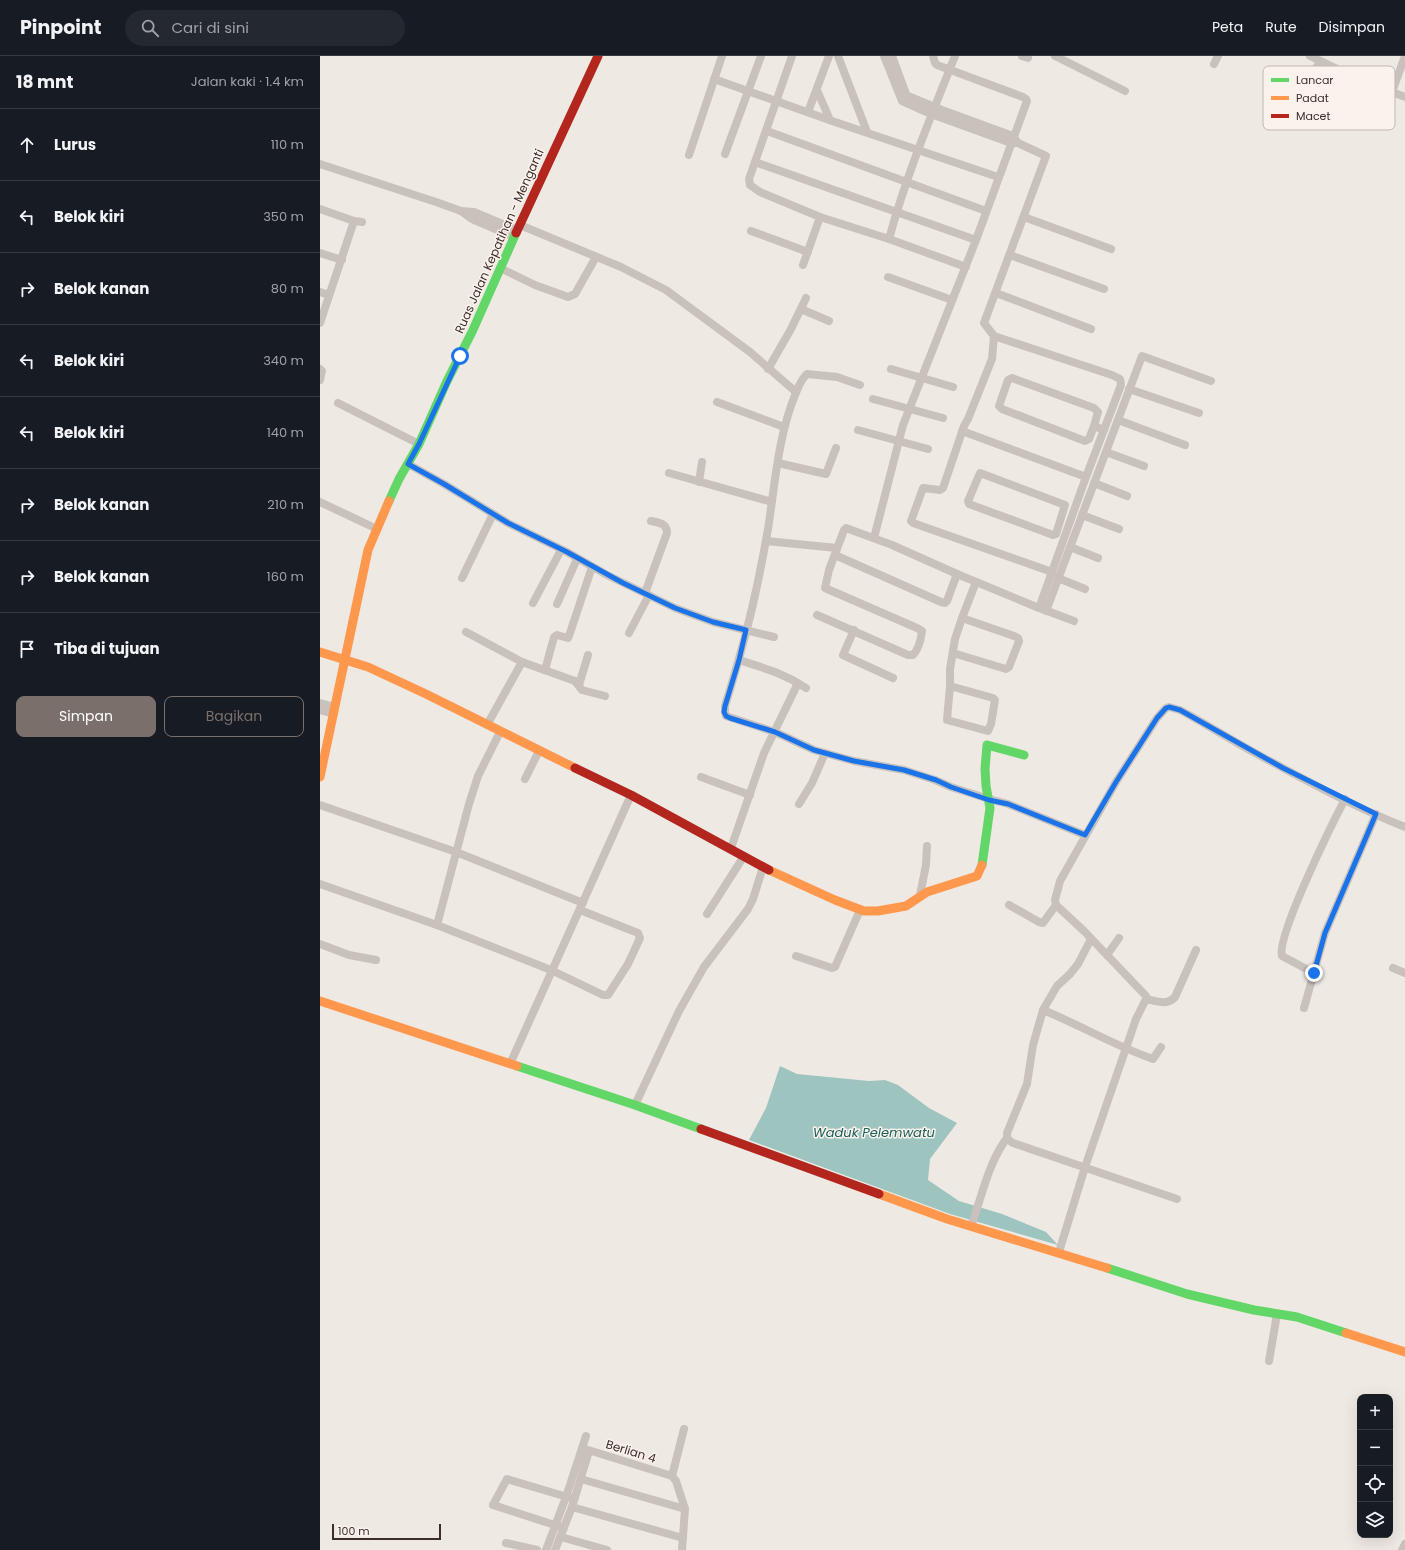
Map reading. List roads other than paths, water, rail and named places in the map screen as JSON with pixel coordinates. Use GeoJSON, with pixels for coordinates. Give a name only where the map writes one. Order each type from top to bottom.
{"type":"FeatureCollection","features":[{"type":"Feature","properties":{"kind":"street","name":"Ruas Jalan Kepatihan - Menganti"},"geometry":{"type":"LineString","coordinates":[[320,777],[327,752],[344,659],[365,560],[399,479],[419,444],[447,381],[472,332],[598,56]]}},
{"type":"Feature","properties":{"kind":"street"},"geometry":{"type":"LineString","coordinates":[[689,155],[722,56]]}},
{"type":"Feature","properties":{"kind":"street"},"geometry":{"type":"LineString","coordinates":[[725,154],[761,56]]}},
{"type":"Feature","properties":{"kind":"street"},"geometry":{"type":"LineString","coordinates":[[792,56],[749,179],[749,183],[752,187],[760,192],[820,217],[966,266]]}},
{"type":"Feature","properties":{"kind":"street"},"geometry":{"type":"LineString","coordinates":[[808,112],[829,56]]}},
{"type":"Feature","properties":{"kind":"street"},"geometry":{"type":"LineString","coordinates":[[838,56],[867,132]]}},
{"type":"Feature","properties":{"kind":"street"},"geometry":{"type":"LineString","coordinates":[[884,56],[902,101],[1017,142],[1046,156],[984,323],[994,336],[1117,376],[1121,381],[1121,385],[1069,524],[1055,575],[1043,609]]}},
{"type":"Feature","properties":{"kind":"street"},"geometry":{"type":"LineString","coordinates":[[892,56],[906,94],[933,111]]}},
{"type":"Feature","properties":{"kind":"street"},"geometry":{"type":"LineString","coordinates":[[874,538],[898,441],[909,408],[966,266],[998,178],[1017,142],[1026,101],[1026,99],[936,64],[933,56]]}},
{"type":"Feature","properties":{"kind":"street"},"geometry":{"type":"LineString","coordinates":[[889,239],[896,212],[907,181],[955,56]]}},
{"type":"Feature","properties":{"kind":"street"},"geometry":{"type":"LineString","coordinates":[[1055,56],[1125,91]]}},
{"type":"Feature","properties":{"kind":"street"},"geometry":{"type":"LineString","coordinates":[[1214,64],[1218,56]]}},
{"type":"Feature","properties":{"kind":"street"},"geometry":{"type":"LineString","coordinates":[[1310,56],[1331,66]]}},
{"type":"Feature","properties":{"kind":"street"},"geometry":{"type":"LineString","coordinates":[[1395,84],[1405,56]]}},
{"type":"Feature","properties":{"kind":"street"},"geometry":{"type":"LineString","coordinates":[[1317,66],[1320,61]]}},
{"type":"Feature","properties":{"kind":"street"},"geometry":{"type":"LineString","coordinates":[[714,79],[998,178]]}},
{"type":"Feature","properties":{"kind":"street"},"geometry":{"type":"LineString","coordinates":[[817,90],[830,120]]}},
{"type":"Feature","properties":{"kind":"street"},"geometry":{"type":"LineString","coordinates":[[1395,93],[1405,97]]}},
{"type":"Feature","properties":{"kind":"street"},"geometry":{"type":"LineString","coordinates":[[766,131],[986,211]]}},
{"type":"Feature","properties":{"kind":"street"},"geometry":{"type":"LineString","coordinates":[[755,162],[976,240]]}},
{"type":"Feature","properties":{"kind":"street"},"geometry":{"type":"LineString","coordinates":[[320,164],[461,211],[472,219],[517,231],[596,257],[621,267],[666,290],[750,352],[796,392]]}},
{"type":"Feature","properties":{"kind":"street"},"geometry":{"type":"LineString","coordinates":[[320,210],[358,222],[342,260],[320,323]]}},
{"type":"Feature","properties":{"kind":"street"},"geometry":{"type":"LineString","coordinates":[[803,265],[820,217]]}},
{"type":"Feature","properties":{"kind":"street"},"geometry":{"type":"LineString","coordinates":[[1024,217],[1110,249]]}},
{"type":"Feature","properties":{"kind":"street"},"geometry":{"type":"LineString","coordinates":[[751,231],[808,252]]}},
{"type":"Feature","properties":{"kind":"street"},"geometry":{"type":"LineString","coordinates":[[320,253],[342,260]]}},
{"type":"Feature","properties":{"kind":"street"},"geometry":{"type":"LineString","coordinates":[[1010,255],[1104,289]]}},
{"type":"Feature","properties":{"kind":"street"},"geometry":{"type":"LineString","coordinates":[[500,268],[568,297],[575,294],[596,257]]}},
{"type":"Feature","properties":{"kind":"street"},"geometry":{"type":"LineString","coordinates":[[888,277],[952,300]]}},
{"type":"Feature","properties":{"kind":"street"},"geometry":{"type":"LineString","coordinates":[[320,292],[329,295]]}},
{"type":"Feature","properties":{"kind":"street"},"geometry":{"type":"LineString","coordinates":[[996,293],[1091,328]]}},
{"type":"Feature","properties":{"kind":"street"},"geometry":{"type":"LineString","coordinates":[[768,369],[806,298]]}},
{"type":"Feature","properties":{"kind":"street"},"geometry":{"type":"LineString","coordinates":[[801,309],[829,321]]}},
{"type":"Feature","properties":{"kind":"street"},"geometry":{"type":"LineString","coordinates":[[994,336],[992,359],[962,431],[943,488],[940,490],[923,488],[911,521],[1055,575],[1085,589]]}},
{"type":"Feature","properties":{"kind":"street"},"geometry":{"type":"LineString","coordinates":[[1055,575],[1070,547],[1142,356],[1211,381]]}},
{"type":"Feature","properties":{"kind":"street"},"geometry":{"type":"LineString","coordinates":[[891,369],[953,386]]}},
{"type":"Feature","properties":{"kind":"street"},"geometry":{"type":"LineString","coordinates":[[320,370],[322,371],[320,380]]}},
{"type":"Feature","properties":{"kind":"street"},"geometry":{"type":"LineString","coordinates":[[860,385],[837,377],[810,373],[805,376],[796,392],[784,427],[766,541],[755,596],[724,712],[726,716],[775,732],[814,750],[854,761],[904,770],[936,780],[989,800],[1008,804],[1085,835]]}},
{"type":"Feature","properties":{"kind":"street"},"geometry":{"type":"LineString","coordinates":[[1012,378],[1094,408],[1098,412],[1094,426],[1089,439],[1085,440],[1002,409],[999,406],[1008,380],[1012,378]]}},
{"type":"Feature","properties":{"kind":"street"},"geometry":{"type":"LineString","coordinates":[[1129,389],[1200,413]]}},
{"type":"Feature","properties":{"kind":"street"},"geometry":{"type":"LineString","coordinates":[[873,399],[943,418]]}},
{"type":"Feature","properties":{"kind":"street"},"geometry":{"type":"LineString","coordinates":[[717,402],[784,427]]}},
{"type":"Feature","properties":{"kind":"street"},"geometry":{"type":"LineString","coordinates":[[338,403],[419,444]]}},
{"type":"Feature","properties":{"kind":"street"},"geometry":{"type":"LineString","coordinates":[[1118,420],[1185,445]]}},
{"type":"Feature","properties":{"kind":"street"},"geometry":{"type":"LineString","coordinates":[[1094,426],[1104,430]]}},
{"type":"Feature","properties":{"kind":"street"},"geometry":{"type":"LineString","coordinates":[[858,430],[928,449]]}},
{"type":"Feature","properties":{"kind":"street"},"geometry":{"type":"LineString","coordinates":[[962,431],[1086,477]]}},
{"type":"Feature","properties":{"kind":"street"},"geometry":{"type":"LineString","coordinates":[[778,463],[826,474],[836,448]]}},
{"type":"Feature","properties":{"kind":"street"},"geometry":{"type":"LineString","coordinates":[[1106,452],[1144,466]]}},
{"type":"Feature","properties":{"kind":"street"},"geometry":{"type":"LineString","coordinates":[[699,482],[702,462]]}},
{"type":"Feature","properties":{"kind":"street"},"geometry":{"type":"LineString","coordinates":[[408,464],[493,514],[592,567],[675,608],[713,622],[774,637]]}},
{"type":"Feature","properties":{"kind":"street"},"geometry":{"type":"LineString","coordinates":[[669,473],[772,502]]}},
{"type":"Feature","properties":{"kind":"street"},"geometry":{"type":"LineString","coordinates":[[980,473],[1063,503],[1065,506],[1060,520],[1056,534],[1053,535],[969,504],[968,501],[980,473]]}},
{"type":"Feature","properties":{"kind":"street"},"geometry":{"type":"LineString","coordinates":[[1094,483],[1127,496]]}},
{"type":"Feature","properties":{"kind":"street"},"geometry":{"type":"LineString","coordinates":[[320,502],[377,529]]}},
{"type":"Feature","properties":{"kind":"street"},"geometry":{"type":"LineString","coordinates":[[462,578],[493,514]]}},
{"type":"Feature","properties":{"kind":"street"},"geometry":{"type":"LineString","coordinates":[[1082,515],[1119,529]]}},
{"type":"Feature","properties":{"kind":"street"},"geometry":{"type":"LineString","coordinates":[[1060,520],[1069,524]]}},
{"type":"Feature","properties":{"kind":"street"},"geometry":{"type":"LineString","coordinates":[[629,633],[647,594],[667,532],[664,525],[651,521]]}},
{"type":"Feature","properties":{"kind":"street"},"geometry":{"type":"LineString","coordinates":[[817,615],[854,630],[908,656],[915,653],[921,636],[922,631],[917,628],[825,588],[829,570],[846,528],[874,538],[958,575],[1074,621]]}},
{"type":"Feature","properties":{"kind":"street"},"geometry":{"type":"LineString","coordinates":[[766,541],[836,551],[941,602],[947,601],[958,575]]}},
{"type":"Feature","properties":{"kind":"street"},"geometry":{"type":"LineString","coordinates":[[1070,547],[1098,558]]}},
{"type":"Feature","properties":{"kind":"street"},"geometry":{"type":"LineString","coordinates":[[533,603],[561,550]]}},
{"type":"Feature","properties":{"kind":"street"},"geometry":{"type":"LineString","coordinates":[[557,604],[577,559]]}},
{"type":"Feature","properties":{"kind":"street"},"geometry":{"type":"LineString","coordinates":[[545,670],[554,637],[557,636],[568,638],[569,636],[592,567]]}},
{"type":"Feature","properties":{"kind":"street"},"geometry":{"type":"LineString","coordinates":[[950,686],[993,698],[995,700],[991,724],[988,731],[947,720],[950,669],[962,618],[973,581]]}},
{"type":"Feature","properties":{"kind":"street"},"geometry":{"type":"LineString","coordinates":[[953,653],[1006,669],[1019,641],[1018,638],[1014,636],[962,618]]}},
{"type":"Feature","properties":{"kind":"street"},"geometry":{"type":"LineString","coordinates":[[854,630],[843,655],[893,678]]}},
{"type":"Feature","properties":{"kind":"street"},"geometry":{"type":"LineString","coordinates":[[466,632],[522,662],[575,681],[582,690],[605,696]]}},
{"type":"Feature","properties":{"kind":"street"},"geometry":{"type":"LineString","coordinates":[[320,652],[368,667],[419,690],[500,732],[630,795],[764,867],[860,910],[878,911],[906,906],[920,895],[937,888],[977,876],[982,868],[990,808],[985,769],[987,745],[1024,755]]}},
{"type":"Feature","properties":{"kind":"street"},"geometry":{"type":"LineString","coordinates":[[579,685],[588,655]]}},
{"type":"Feature","properties":{"kind":"street"},"geometry":{"type":"LineString","coordinates":[[739,660],[777,672],[806,688]]}},
{"type":"Feature","properties":{"kind":"street"},"geometry":{"type":"LineString","coordinates":[[487,725],[522,662]]}},
{"type":"Feature","properties":{"kind":"street"},"geometry":{"type":"LineString","coordinates":[[731,848],[762,760],[798,683]]}},
{"type":"Feature","properties":{"kind":"street"},"geometry":{"type":"LineString","coordinates":[[320,703],[334,710]]}},
{"type":"Feature","properties":{"kind":"street"},"geometry":{"type":"LineString","coordinates":[[1060,1252],[1085,1167],[1126,1047],[1146,996],[1056,905],[1055,900],[1060,881],[1085,835],[1116,782],[1157,718],[1166,708],[1169,707],[1180,710],[1257,754],[1345,799],[1405,827]]}},
{"type":"Feature","properties":{"kind":"street"},"geometry":{"type":"LineString","coordinates":[[320,710],[334,710]]}},
{"type":"Feature","properties":{"kind":"street"},"geometry":{"type":"LineString","coordinates":[[437,925],[478,776],[500,732]]}},
{"type":"Feature","properties":{"kind":"street"},"geometry":{"type":"LineString","coordinates":[[525,778],[539,751]]}},
{"type":"Feature","properties":{"kind":"street"},"geometry":{"type":"LineString","coordinates":[[799,804],[812,783],[825,753]]}},
{"type":"Feature","properties":{"kind":"street"},"geometry":{"type":"LineString","coordinates":[[701,777],[750,795]]}},
{"type":"Feature","properties":{"kind":"street"},"geometry":{"type":"LineString","coordinates":[[510,1064],[630,795]]}},
{"type":"Feature","properties":{"kind":"street"},"geometry":{"type":"LineString","coordinates":[[1314,973],[1282,956],[1281,950],[1298,899],[1316,856],[1345,799]]}},
{"type":"Feature","properties":{"kind":"street"},"geometry":{"type":"LineString","coordinates":[[320,805],[456,852],[581,906],[638,933],[640,938],[628,964],[608,995],[606,995],[551,970],[437,925],[320,884]]}},
{"type":"Feature","properties":{"kind":"street"},"geometry":{"type":"LineString","coordinates":[[1304,1008],[1325,933],[1376,814]]}},
{"type":"Feature","properties":{"kind":"street"},"geometry":{"type":"LineString","coordinates":[[920,895],[926,865],[927,846]]}},
{"type":"Feature","properties":{"kind":"street"},"geometry":{"type":"LineString","coordinates":[[707,914],[744,856]]}},
{"type":"Feature","properties":{"kind":"street"},"geometry":{"type":"LineString","coordinates":[[635,1105],[679,1011],[704,967],[748,909],[764,867]]}},
{"type":"Feature","properties":{"kind":"street"},"geometry":{"type":"LineString","coordinates":[[1008,905],[1038,922],[1043,923],[1056,905]]}},
{"type":"Feature","properties":{"kind":"street"},"geometry":{"type":"LineString","coordinates":[[796,956],[832,968],[835,967],[860,910]]}},
{"type":"Feature","properties":{"kind":"street"},"geometry":{"type":"LineString","coordinates":[[1107,955],[1119,938]]}},
{"type":"Feature","properties":{"kind":"street"},"geometry":{"type":"LineString","coordinates":[[971,1226],[992,1166],[1001,1145],[1007,1138],[1007,1133],[1027,1084],[1033,1045],[1043,1010],[1057,986],[1078,964],[1091,939]]}},
{"type":"Feature","properties":{"kind":"street"},"geometry":{"type":"LineString","coordinates":[[320,944],[350,955],[376,960]]}},
{"type":"Feature","properties":{"kind":"street"},"geometry":{"type":"LineString","coordinates":[[1146,999],[1167,1003],[1171,1001],[1175,997],[1196,950]]}},
{"type":"Feature","properties":{"kind":"street"},"geometry":{"type":"LineString","coordinates":[[1394,968],[1405,973]]}},
{"type":"Feature","properties":{"kind":"street"},"geometry":{"type":"LineString","coordinates":[[320,1001],[635,1105],[947,1219],[1060,1252],[1187,1294],[1254,1310],[1294,1317],[1405,1352]]}},
{"type":"Feature","properties":{"kind":"street"},"geometry":{"type":"LineString","coordinates":[[1043,1010],[1153,1059],[1161,1047]]}},
{"type":"Feature","properties":{"kind":"street"},"geometry":{"type":"LineString","coordinates":[[1007,1138],[1013,1143],[1177,1199]]}},
{"type":"Feature","properties":{"kind":"street"},"geometry":{"type":"LineString","coordinates":[[1269,1361],[1277,1314]]}},
{"type":"Feature","properties":{"kind":"street"},"geometry":{"type":"LineString","coordinates":[[682,1550],[685,1509],[676,1481],[672,1476],[684,1429]]}},
{"type":"Feature","properties":{"kind":"street"},"geometry":{"type":"LineString","coordinates":[[546,1550],[555,1526],[571,1501],[581,1479],[586,1449],[586,1436]]}},
{"type":"Feature","properties":{"kind":"street"},"geometry":{"type":"LineString","coordinates":[[555,1550],[564,1528],[586,1449]]}},
{"type":"Feature","properties":{"kind":"street","name":"Berlian 4"},"geometry":{"type":"LineString","coordinates":[[586,1449],[672,1476]]}},
{"type":"Feature","properties":{"kind":"street"},"geometry":{"type":"LineString","coordinates":[[564,1528],[493,1505],[507,1479],[683,1538]]}},
{"type":"Feature","properties":{"kind":"street"},"geometry":{"type":"LineString","coordinates":[[581,1479],[685,1509]]}},
{"type":"Feature","properties":{"kind":"street"},"geometry":{"type":"LineString","coordinates":[[561,1537],[607,1550]]}},
{"type":"Feature","properties":{"kind":"street"},"geometry":{"type":"LineString","coordinates":[[506,1543],[537,1550]]}},
{"type":"Feature","properties":{"kind":"street"},"geometry":{"type":"LineString","coordinates":[[1402,1550],[1405,1544]]}},
{"type":"Feature","properties":{"kind":"water","name":"Waduk Pelemwatu"},"geometry":{"type":"Polygon","coordinates":[[[780,1066],[797,1074],[869,1081],[885,1080],[898,1085],[929,1108],[957,1123],[930,1159],[928,1180],[959,1201],[1002,1214],[1046,1232],[1058,1245],[950,1214],[749,1140],[766,1108],[780,1066]]]}}]}
